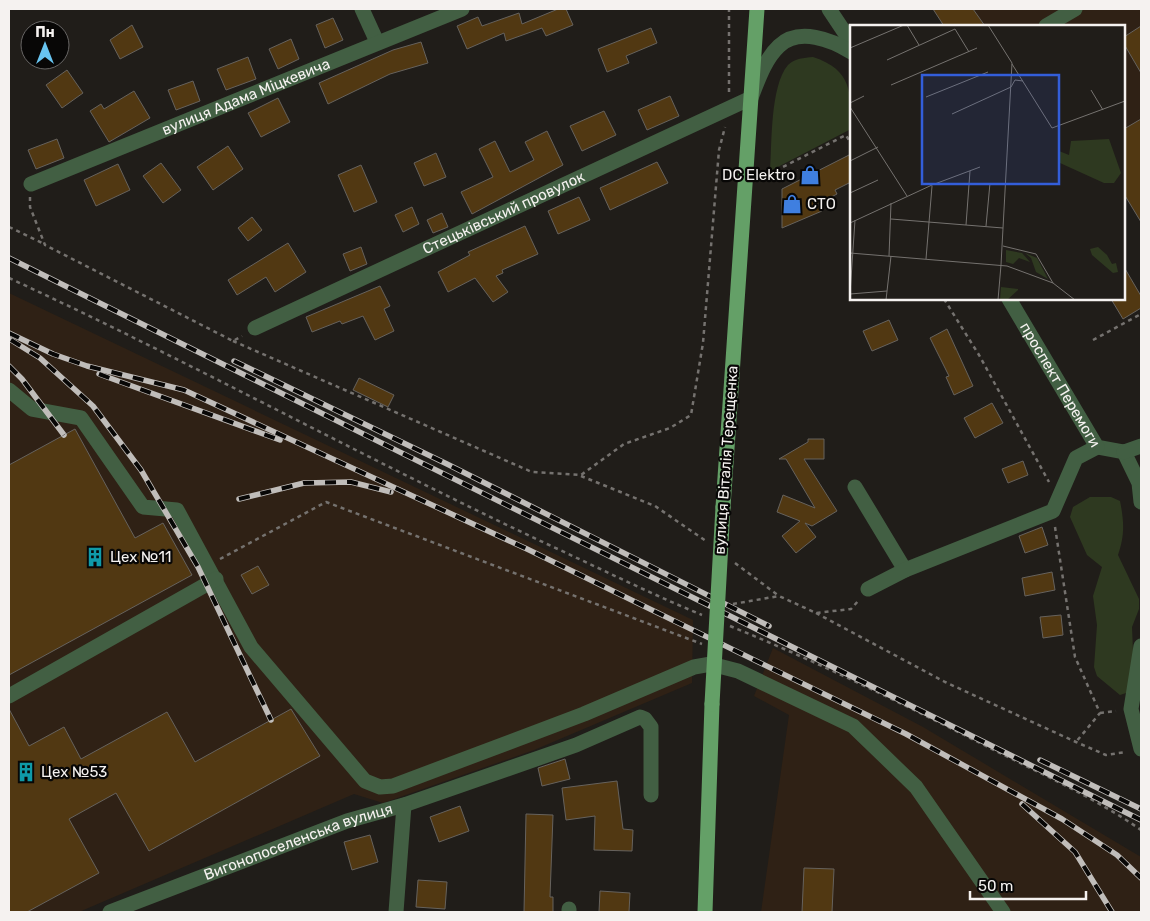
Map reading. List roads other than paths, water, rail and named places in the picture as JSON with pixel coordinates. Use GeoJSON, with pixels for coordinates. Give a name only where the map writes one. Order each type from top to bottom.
{"type":"FeatureCollection","features":[{"type":"Feature","properties":{"kind":"main road","name":"вулиця Віталія Терещенка"},"geometry":{"type":"LineString","coordinates":[[705,912],[712,704],[723,507],[757,9]]}},
{"type":"Feature","properties":{"kind":"street"},"geometry":{"type":"LineString","coordinates":[[362,9],[377,42]]}},
{"type":"Feature","properties":{"kind":"street","name":"вулиця Адама Міцкевича"},"geometry":{"type":"LineString","coordinates":[[32,184],[462,9]]}},
{"type":"Feature","properties":{"kind":"street"},"geometry":{"type":"LineString","coordinates":[[829,9],[850,40]]}},
{"type":"Feature","properties":{"kind":"street"},"geometry":{"type":"LineString","coordinates":[[1048,25],[1075,9]]}},
{"type":"Feature","properties":{"kind":"street"},"geometry":{"type":"LineString","coordinates":[[751,98],[765,65],[780,45],[799,37],[823,38],[850,52]]}},
{"type":"Feature","properties":{"kind":"street","name":"Стецьківський провулок"},"geometry":{"type":"LineString","coordinates":[[254,328],[751,98]]}},
{"type":"Feature","properties":{"kind":"street","name":"проспект Перемоги"},"geometry":{"type":"LineString","coordinates":[[1010,300],[1097,447],[1124,452]]}},
{"type":"Feature","properties":{"kind":"street"},"geometry":{"type":"LineString","coordinates":[[9,390],[32,409],[81,418],[143,508],[177,510],[216,579],[251,647],[365,781],[380,787],[393,786],[584,714],[694,667],[711,664],[738,672],[853,726],[916,787],[1003,912]]}},
{"type":"Feature","properties":{"kind":"street"},"geometry":{"type":"LineString","coordinates":[[1141,446],[1124,452],[1140,483],[1141,502]]}},
{"type":"Feature","properties":{"kind":"street"},"geometry":{"type":"LineString","coordinates":[[868,589],[905,570],[1053,511],[1076,458],[1097,447]]}},
{"type":"Feature","properties":{"kind":"street"},"geometry":{"type":"LineString","coordinates":[[855,487],[905,570]]}},
{"type":"Feature","properties":{"kind":"street"},"geometry":{"type":"LineString","coordinates":[[9,696],[216,579]]}},
{"type":"Feature","properties":{"kind":"street"},"geometry":{"type":"LineString","coordinates":[[1137,750],[1131,709],[1141,646]]}},
{"type":"Feature","properties":{"kind":"street","name":"Вигонопоселенська вулиця"},"geometry":{"type":"LineString","coordinates":[[110,912],[347,821],[404,805],[576,745],[640,717],[645,719],[651,727],[651,795]]}},
{"type":"Feature","properties":{"kind":"street"},"geometry":{"type":"LineString","coordinates":[[396,912],[404,805]]}},
{"type":"Feature","properties":{"kind":"railway"},"geometry":{"type":"LineString","coordinates":[[9,258],[1141,820]]}},
{"type":"Feature","properties":{"kind":"railway"},"geometry":{"type":"LineString","coordinates":[[9,333],[53,354],[87,366],[184,390],[527,549],[906,734],[1062,819],[1117,855],[1141,878]]}},
{"type":"Feature","properties":{"kind":"railway"},"geometry":{"type":"LineString","coordinates":[[11,340],[40,358],[93,406],[141,470],[198,567],[271,720]]}},
{"type":"Feature","properties":{"kind":"railway"},"geometry":{"type":"LineString","coordinates":[[234,361],[447,464],[769,626]]}},
{"type":"Feature","properties":{"kind":"railway"},"geometry":{"type":"LineString","coordinates":[[9,366],[22,379],[64,435]]}},
{"type":"Feature","properties":{"kind":"railway"},"geometry":{"type":"LineString","coordinates":[[99,374],[280,440]]}},
{"type":"Feature","properties":{"kind":"railway"},"geometry":{"type":"LineString","coordinates":[[239,499],[304,483],[351,482],[391,492]]}},
{"type":"Feature","properties":{"kind":"railway"},"geometry":{"type":"LineString","coordinates":[[1040,760],[1141,809]]}},
{"type":"Feature","properties":{"kind":"railway"},"geometry":{"type":"LineString","coordinates":[[1022,804],[1075,852],[1112,912]]}},
{"type":"Feature","properties":{"kind":"place","name":"DC Elektro"},"geometry":{"type":"Point","coordinates":[810,175]}},
{"type":"Feature","properties":{"kind":"place","name":"СТО"},"geometry":{"type":"Point","coordinates":[792,204]}},
{"type":"Feature","properties":{"kind":"place","name":"Цех №11"},"geometry":{"type":"Point","coordinates":[95,557]}},
{"type":"Feature","properties":{"kind":"place","name":"Цех №53"},"geometry":{"type":"Point","coordinates":[26,772]}}]}
